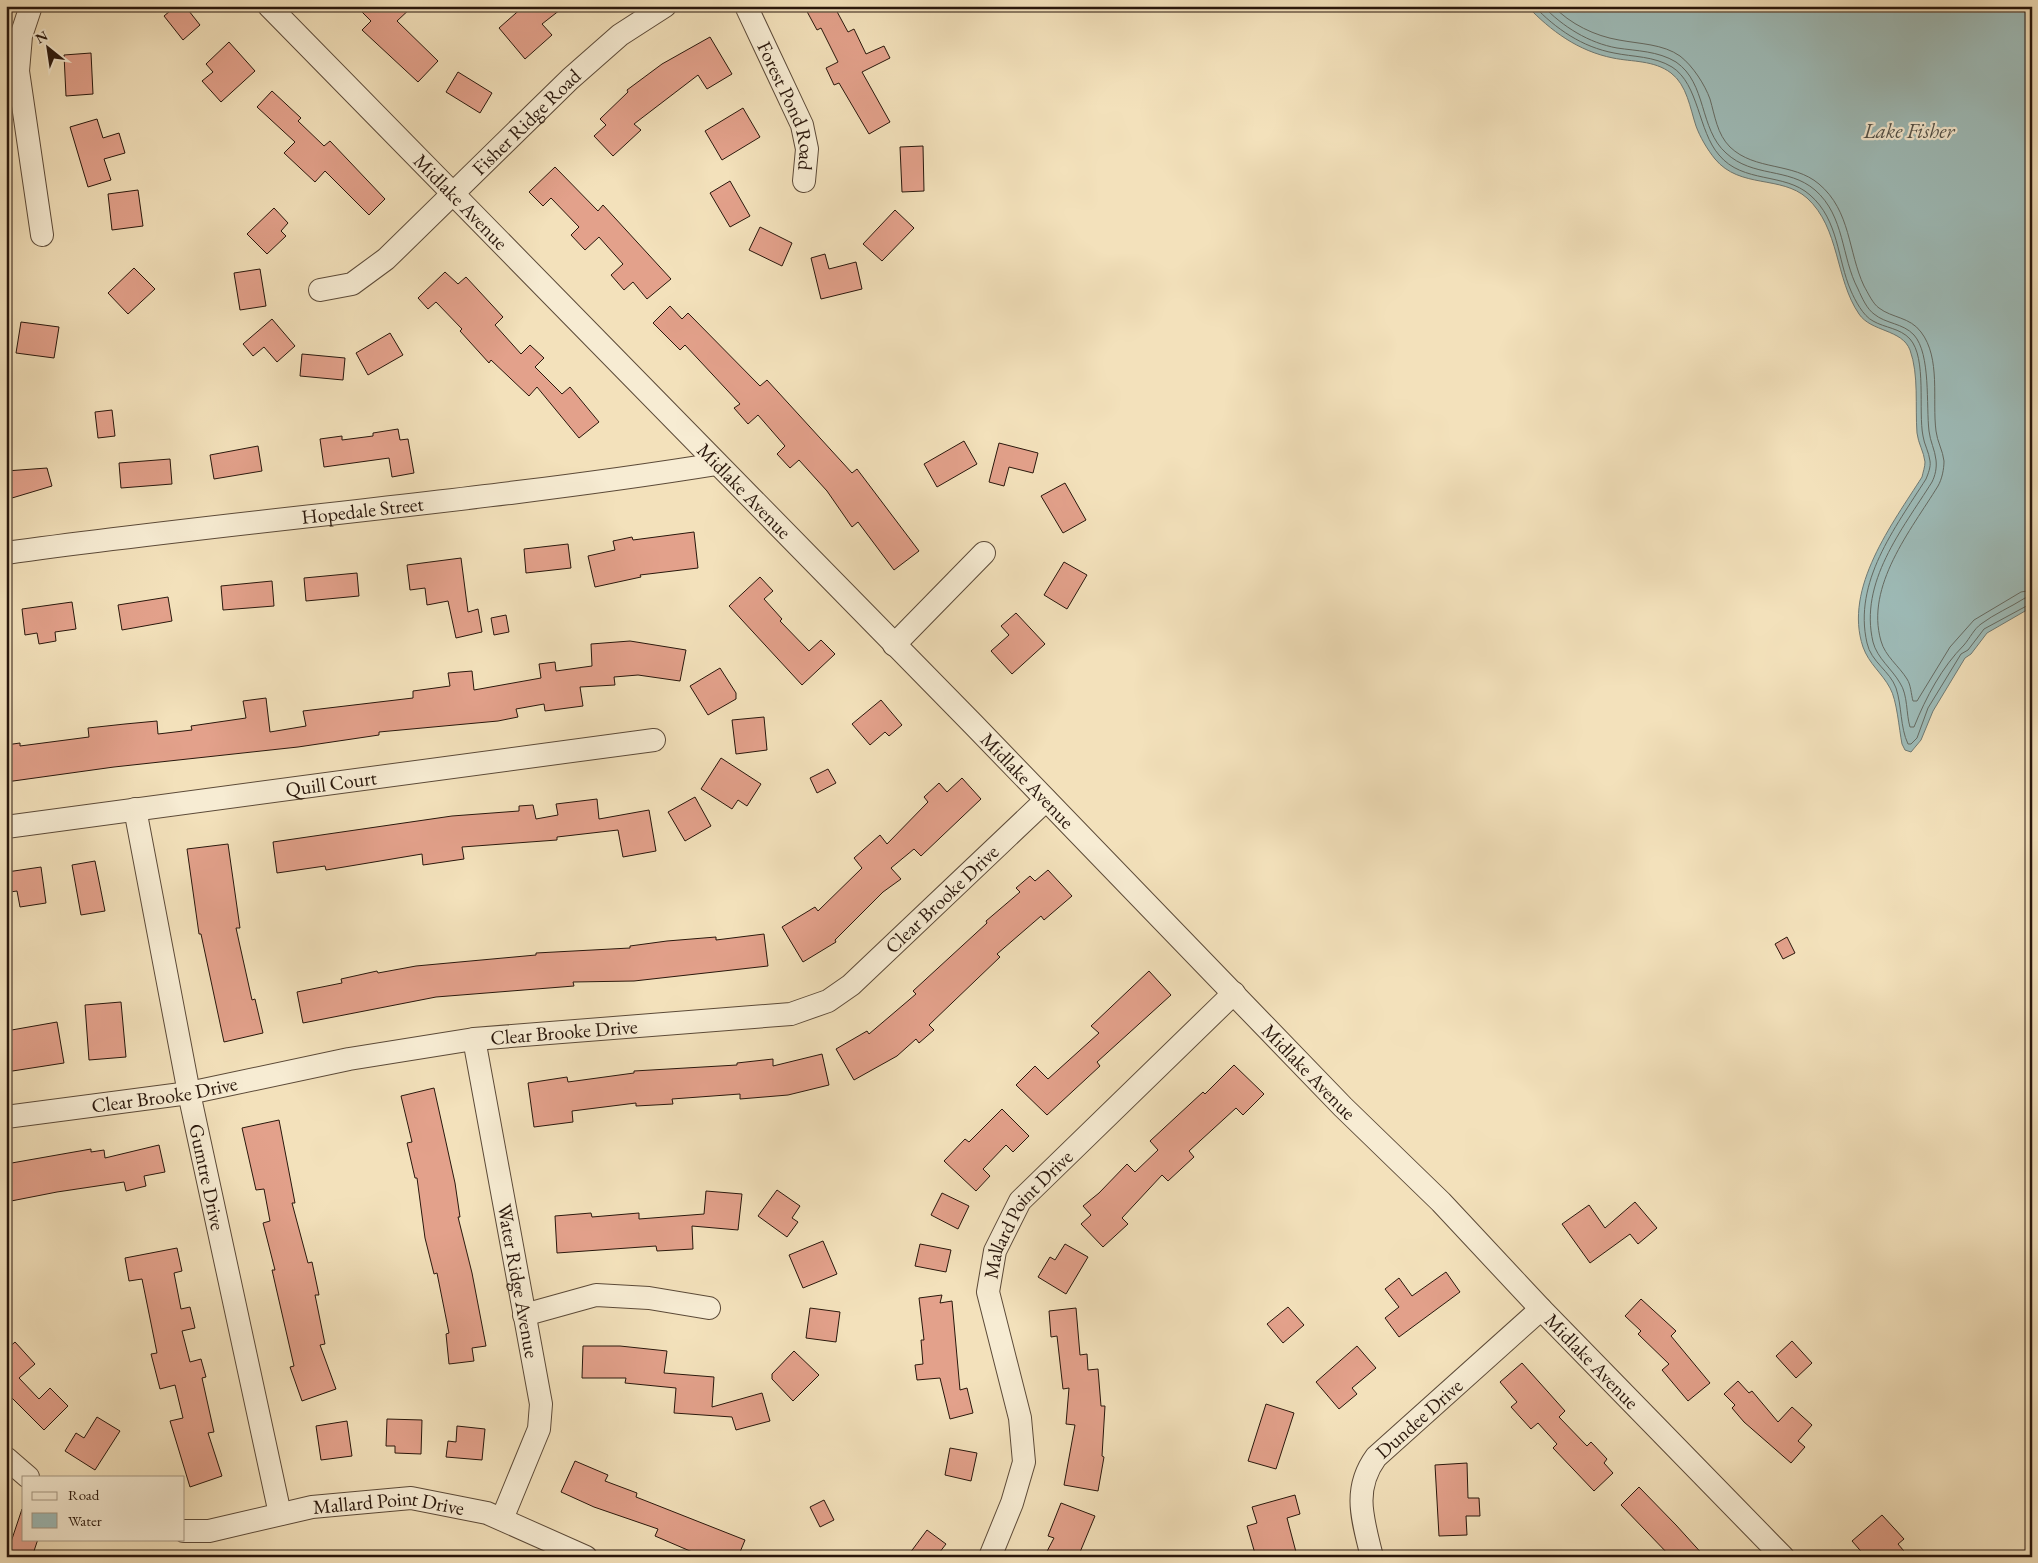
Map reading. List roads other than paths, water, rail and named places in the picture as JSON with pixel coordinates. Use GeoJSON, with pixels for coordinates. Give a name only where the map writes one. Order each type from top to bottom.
{"type":"FeatureCollection","features":[{"type":"Feature","properties":{"kind":"street"},"geometry":{"type":"LineString","coordinates":[[31,6],[21,36],[18,71],[42,235]]}},
{"type":"Feature","properties":{"kind":"street","name":"Midlake Avenue"},"geometry":{"type":"LineString","coordinates":[[269,6],[1046,800],[1343,1107],[1441,1202],[1541,1308],[1783,1557]]}},
{"type":"Feature","properties":{"kind":"street","name":"Fisher Ridge Road"},"geometry":{"type":"LineString","coordinates":[[320,290],[352,284],[386,259],[570,79],[620,34],[665,6]]}},
{"type":"Feature","properties":{"kind":"street","name":"Forest Pond Road"},"geometry":{"type":"LineString","coordinates":[[746,6],[802,125],[807,149],[804,181]]}},
{"type":"Feature","properties":{"kind":"street","name":"Hopedale Street"},"geometry":{"type":"LineString","coordinates":[[6,553],[111,538],[496,494],[717,464]]}},
{"type":"Feature","properties":{"kind":"street"},"geometry":{"type":"LineString","coordinates":[[894,645],[984,553]]}},
{"type":"Feature","properties":{"kind":"street","name":"Quill Court"},"geometry":{"type":"LineString","coordinates":[[6,827],[654,740]]}},
{"type":"Feature","properties":{"kind":"street","name":"Clear Brooke Drive"},"geometry":{"type":"LineString","coordinates":[[6,1116],[189,1093],[349,1059],[474,1039],[790,1014],[828,1000],[851,986],[1046,800]]}},
{"type":"Feature","properties":{"kind":"street","name":"Gumtre Drive"},"geometry":{"type":"LineString","coordinates":[[135,809],[189,1093],[280,1514]]}},
{"type":"Feature","properties":{"kind":"street","name":"Mallard Point Drive"},"geometry":{"type":"LineString","coordinates":[[990,1557],[1012,1503],[1024,1462],[1020,1418],[988,1292],[995,1252],[1020,1201],[1141,1086],[1234,993]]}},
{"type":"Feature","properties":{"kind":"street","name":"Water Ridge Avenue"},"geometry":{"type":"LineString","coordinates":[[474,1039],[541,1404],[539,1429],[502,1520]]}},
{"type":"Feature","properties":{"kind":"street"},"geometry":{"type":"LineString","coordinates":[[524,1315],[596,1295],[649,1298],[708,1308]]}},
{"type":"Feature","properties":{"kind":"street","name":"Dundee Drive"},"geometry":{"type":"LineString","coordinates":[[1372,1557],[1361,1502],[1365,1472],[1376,1457],[1541,1308]]}},
{"type":"Feature","properties":{"kind":"street"},"geometry":{"type":"LineString","coordinates":[[6,1458],[27,1476]]}},
{"type":"Feature","properties":{"kind":"street","name":"Mallard Point Drive"},"geometry":{"type":"LineString","coordinates":[[185,1531],[209,1531],[312,1507],[411,1498],[487,1513],[586,1557]]}},
{"type":"Feature","properties":{"kind":"water","name":"Lake Fisher"},"geometry":{"type":"Polygon","coordinates":[[[1527,6],[2032,6],[2032,607],[1987,633],[1971,654],[1965,658],[1933,711],[1921,740],[1911,752],[1905,750],[1902,744],[1892,693],[1863,647],[1859,625],[1860,602],[1865,579],[1874,557],[1885,535],[1922,477],[1925,466],[1917,433],[1916,380],[1910,350],[1900,338],[1864,320],[1859,314],[1845,285],[1826,224],[1818,210],[1807,198],[1785,186],[1736,175],[1715,159],[1698,130],[1690,104],[1681,84],[1671,73],[1650,64],[1600,55],[1577,45],[1556,32],[1527,6]]]}}]}
